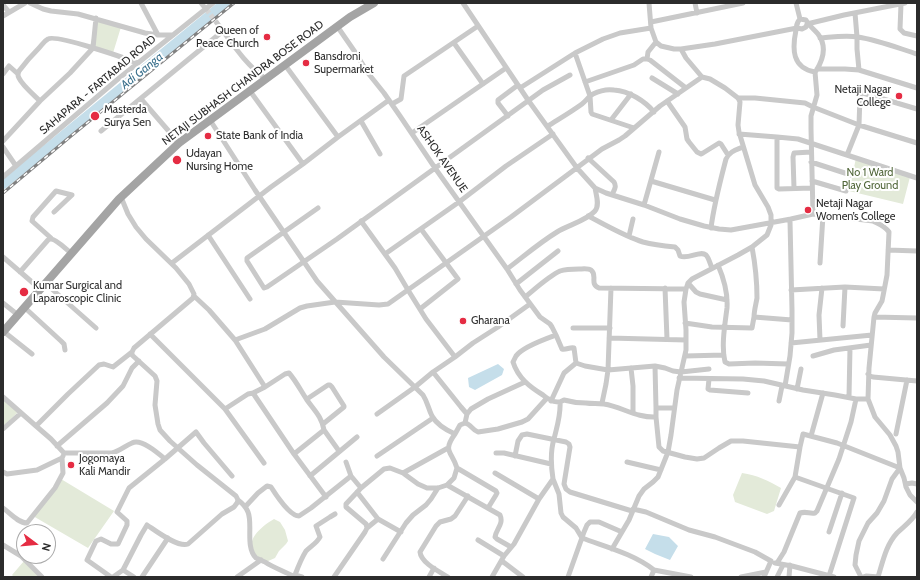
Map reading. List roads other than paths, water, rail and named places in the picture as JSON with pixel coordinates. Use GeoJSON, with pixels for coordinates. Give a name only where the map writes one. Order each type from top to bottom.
{"type":"FeatureCollection","features":[{"type":"Feature","properties":{"kind":"main road","name":"NETAJI SUBHASH CHANDRA BOSE ROAD"},"geometry":{"type":"LineString","coordinates":[[3,331],[121,197],[179,143],[337,26],[374,3]]}},
{"type":"Feature","properties":{"kind":"street"},"geometry":{"type":"LineString","coordinates":[[3,16],[25,3]]}},
{"type":"Feature","properties":{"kind":"street"},"geometry":{"type":"LineString","coordinates":[[30,3],[43,9],[96,18],[145,33],[173,35]]}},
{"type":"Feature","properties":{"kind":"street"},"geometry":{"type":"LineString","coordinates":[[141,3],[158,34]]}},
{"type":"Feature","properties":{"kind":"street"},"geometry":{"type":"LineString","coordinates":[[201,3],[206,9]]}},
{"type":"Feature","properties":{"kind":"street","name":"SAHAPARA - FARTABAD ROAD"},"geometry":{"type":"LineString","coordinates":[[3,177],[137,63],[213,3]]}},
{"type":"Feature","properties":{"kind":"street"},"geometry":{"type":"LineString","coordinates":[[463,3],[528,100],[577,168],[594,188],[598,202],[595,211],[556,232],[507,269]]}},
{"type":"Feature","properties":{"kind":"street"},"geometry":{"type":"LineString","coordinates":[[649,3],[651,25],[654,37],[656,42],[667,48],[681,49],[744,39],[797,28],[802,29],[807,24],[888,5],[903,3],[900,29],[904,33],[917,36]]}},
{"type":"Feature","properties":{"kind":"street"},"geometry":{"type":"LineString","coordinates":[[695,3],[697,13]]}},
{"type":"Feature","properties":{"kind":"street"},"geometry":{"type":"LineString","coordinates":[[508,116],[498,103],[498,100],[603,38],[697,13],[743,3]]}},
{"type":"Feature","properties":{"kind":"street"},"geometry":{"type":"LineString","coordinates":[[796,3],[800,19],[797,22],[794,53],[797,62],[803,68],[809,71],[845,69],[859,70],[917,88]]}},
{"type":"Feature","properties":{"kind":"street"},"geometry":{"type":"LineString","coordinates":[[870,3],[871,10]]}},
{"type":"Feature","properties":{"kind":"street"},"geometry":{"type":"LineString","coordinates":[[3,5],[9,12]]}},
{"type":"Feature","properties":{"kind":"street"},"geometry":{"type":"LineString","coordinates":[[855,13],[859,70]]}},
{"type":"Feature","properties":{"kind":"street"},"geometry":{"type":"LineString","coordinates":[[3,141],[40,101],[70,74],[93,48],[96,18]]}},
{"type":"Feature","properties":{"kind":"street"},"geometry":{"type":"LineString","coordinates":[[800,19],[806,20],[807,24],[817,33],[823,45],[821,61],[816,71],[817,94],[811,116],[813,214]]}},
{"type":"Feature","properties":{"kind":"street"},"geometry":{"type":"LineString","coordinates":[[217,23],[254,71],[266,79]]}},
{"type":"Feature","properties":{"kind":"street","name":"ASHOK AVENUE"},"geometry":{"type":"LineString","coordinates":[[337,26],[368,73],[412,133],[530,304],[540,317],[550,324],[562,349],[565,350],[574,348],[576,363]]}},
{"type":"Feature","properties":{"kind":"street"},"geometry":{"type":"LineString","coordinates":[[172,263],[338,137],[390,102],[400,98],[404,76],[478,26]]}},
{"type":"Feature","properties":{"kind":"street"},"geometry":{"type":"LineString","coordinates":[[102,131],[222,31]]}},
{"type":"Feature","properties":{"kind":"street"},"geometry":{"type":"LineString","coordinates":[[820,38],[846,36],[857,37],[917,54]]}},
{"type":"Feature","properties":{"kind":"street"},"geometry":{"type":"LineString","coordinates":[[18,74],[29,58],[47,39],[52,37],[109,52],[137,63]]}},
{"type":"Feature","properties":{"kind":"street"},"geometry":{"type":"LineString","coordinates":[[454,42],[483,84]]}},
{"type":"Feature","properties":{"kind":"street"},"geometry":{"type":"LineString","coordinates":[[647,59],[648,52],[656,42]]}},
{"type":"Feature","properties":{"kind":"street"},"geometry":{"type":"LineString","coordinates":[[612,549],[639,496],[644,489],[658,477],[668,452],[672,435],[674,408],[686,340],[684,302],[687,286],[692,279],[752,247],[767,235],[771,225],[771,215],[755,185],[739,134],[738,126],[740,102],[738,98],[710,79],[702,77],[686,58],[681,49]]}},
{"type":"Feature","properties":{"kind":"street"},"geometry":{"type":"LineString","coordinates":[[576,53],[590,96],[590,112],[634,128]]}},
{"type":"Feature","properties":{"kind":"street"},"geometry":{"type":"LineString","coordinates":[[586,82],[634,65],[643,59],[647,59],[686,88]]}},
{"type":"Feature","properties":{"kind":"street"},"geometry":{"type":"LineString","coordinates":[[285,65],[338,137]]}},
{"type":"Feature","properties":{"kind":"street"},"geometry":{"type":"LineString","coordinates":[[3,74],[9,66],[18,74],[18,77],[22,82],[40,101]]}},
{"type":"Feature","properties":{"kind":"street"},"geometry":{"type":"LineString","coordinates":[[412,133],[506,68]]}},
{"type":"Feature","properties":{"kind":"street"},"geometry":{"type":"LineString","coordinates":[[318,208],[247,258],[247,261],[263,287],[267,287],[337,239],[528,100],[570,75]]}},
{"type":"Feature","properties":{"kind":"street"},"geometry":{"type":"LineString","coordinates":[[236,340],[265,329],[300,308],[335,302],[379,305],[388,304],[511,217],[577,168],[588,158],[619,140],[667,102],[702,77]]}},
{"type":"Feature","properties":{"kind":"street"},"geometry":{"type":"LineString","coordinates":[[652,78],[678,94]]}},
{"type":"Feature","properties":{"kind":"street"},"geometry":{"type":"LineString","coordinates":[[548,126],[598,92],[614,90],[631,94],[649,105],[654,112]]}},
{"type":"Feature","properties":{"kind":"street"},"geometry":{"type":"LineString","coordinates":[[250,91],[303,164]]}},
{"type":"Feature","properties":{"kind":"street"},"geometry":{"type":"LineString","coordinates":[[847,155],[859,125],[861,93],[917,109]]}},
{"type":"Feature","properties":{"kind":"street"},"geometry":{"type":"LineString","coordinates":[[611,120],[631,94]]}},
{"type":"Feature","properties":{"kind":"street"},"geometry":{"type":"LineString","coordinates":[[141,98],[179,143]]}},
{"type":"Feature","properties":{"kind":"street"},"geometry":{"type":"LineString","coordinates":[[738,98],[755,98],[805,103],[859,125],[917,143]]}},
{"type":"Feature","properties":{"kind":"street"},"geometry":{"type":"LineString","coordinates":[[667,102],[684,127],[687,139],[699,154],[719,143],[728,155]]}},
{"type":"Feature","properties":{"kind":"street"},"geometry":{"type":"LineString","coordinates":[[210,120],[316,281],[380,352],[423,395],[433,418],[439,425],[455,434]]}},
{"type":"Feature","properties":{"kind":"street"},"geometry":{"type":"LineString","coordinates":[[361,121],[380,154]]}},
{"type":"Feature","properties":{"kind":"street"},"geometry":{"type":"LineString","coordinates":[[386,254],[459,202],[506,166],[553,134]]}},
{"type":"Feature","properties":{"kind":"street"},"geometry":{"type":"LineString","coordinates":[[739,134],[798,139],[917,178]]}},
{"type":"Feature","properties":{"kind":"street"},"geometry":{"type":"LineString","coordinates":[[776,137],[777,187],[779,189],[812,188]]}},
{"type":"Feature","properties":{"kind":"street"},"geometry":{"type":"LineString","coordinates":[[3,147],[16,166]]}},
{"type":"Feature","properties":{"kind":"street"},"geometry":{"type":"LineString","coordinates":[[711,228],[715,200],[726,159],[731,152],[743,147]]}},
{"type":"Feature","properties":{"kind":"street"},"geometry":{"type":"LineString","coordinates":[[644,205],[659,152]]}},
{"type":"Feature","properties":{"kind":"street"},"geometry":{"type":"LineString","coordinates":[[794,188],[794,153],[811,152]]}},
{"type":"Feature","properties":{"kind":"street"},"geometry":{"type":"LineString","coordinates":[[588,158],[616,184],[612,194]]}},
{"type":"Feature","properties":{"kind":"street"},"geometry":{"type":"LineString","coordinates":[[811,162],[851,175]]}},
{"type":"Feature","properties":{"kind":"street"},"geometry":{"type":"LineString","coordinates":[[651,181],[715,200]]}},
{"type":"Feature","properties":{"kind":"street"},"geometry":{"type":"LineString","coordinates":[[812,181],[846,191]]}},
{"type":"Feature","properties":{"kind":"street"},"geometry":{"type":"LineString","coordinates":[[594,188],[680,219],[711,228],[731,230],[813,214],[873,221],[887,228],[889,232],[887,275],[882,301],[875,313],[874,318],[868,374],[868,399],[875,417],[890,435],[896,446],[900,468],[910,495],[917,502]]}},
{"type":"Feature","properties":{"kind":"street"},"geometry":{"type":"LineString","coordinates":[[54,212],[72,195],[56,191],[33,217],[32,221],[71,253]]}},
{"type":"Feature","properties":{"kind":"street"},"geometry":{"type":"LineString","coordinates":[[121,197],[128,214],[136,227],[146,239],[172,263],[190,284],[194,296],[236,340],[265,387]]}},
{"type":"Feature","properties":{"kind":"street"},"geometry":{"type":"LineString","coordinates":[[820,262],[823,215]]}},
{"type":"Feature","properties":{"kind":"street"},"geometry":{"type":"LineString","coordinates":[[588,216],[642,241],[657,245],[675,247],[680,256],[683,257],[705,254],[708,257],[712,268]]}},
{"type":"Feature","properties":{"kind":"street"},"geometry":{"type":"LineString","coordinates":[[629,236],[633,219]]}},
{"type":"Feature","properties":{"kind":"street"},"geometry":{"type":"LineString","coordinates":[[779,402],[788,364],[791,343],[791,219]]}},
{"type":"Feature","properties":{"kind":"street"},"geometry":{"type":"LineString","coordinates":[[361,221],[386,254],[426,319],[455,357]]}},
{"type":"Feature","properties":{"kind":"street"},"geometry":{"type":"LineString","coordinates":[[420,309],[458,279],[421,229]]}},
{"type":"Feature","properties":{"kind":"street"},"geometry":{"type":"LineString","coordinates":[[208,235],[250,299]]}},
{"type":"Feature","properties":{"kind":"street"},"geometry":{"type":"LineString","coordinates":[[20,272],[51,238]]}},
{"type":"Feature","properties":{"kind":"street"},"geometry":{"type":"LineString","coordinates":[[684,323],[712,327],[752,328],[756,304],[756,286],[755,262],[752,247]]}},
{"type":"Feature","properties":{"kind":"street"},"geometry":{"type":"LineString","coordinates":[[888,250],[917,251]]}},
{"type":"Feature","properties":{"kind":"street"},"geometry":{"type":"LineString","coordinates":[[516,284],[558,251]]}},
{"type":"Feature","properties":{"kind":"street"},"geometry":{"type":"LineString","coordinates":[[3,257],[20,272],[43,286],[96,328]]}},
{"type":"Feature","properties":{"kind":"street"},"geometry":{"type":"LineString","coordinates":[[718,265],[723,277],[727,300],[724,327],[725,362],[729,364],[788,364]]}},
{"type":"Feature","properties":{"kind":"street"},"geometry":{"type":"LineString","coordinates":[[525,297],[555,273],[562,270],[588,269],[592,270],[594,273],[594,284],[599,288],[665,288],[687,286],[700,294],[727,300]]}},
{"type":"Feature","properties":{"kind":"street"},"geometry":{"type":"LineString","coordinates":[[791,290],[845,287],[884,289]]}},
{"type":"Feature","properties":{"kind":"street"},"geometry":{"type":"LineString","coordinates":[[843,326],[845,287]]}},
{"type":"Feature","properties":{"kind":"street"},"geometry":{"type":"LineString","coordinates":[[602,403],[608,370],[611,288]]}},
{"type":"Feature","properties":{"kind":"street"},"geometry":{"type":"LineString","coordinates":[[665,288],[667,339]]}},
{"type":"Feature","properties":{"kind":"street"},"geometry":{"type":"LineString","coordinates":[[820,340],[819,315],[822,288]]}},
{"type":"Feature","properties":{"kind":"street"},"geometry":{"type":"LineString","coordinates":[[36,426],[99,365],[104,364],[113,367],[132,352],[134,348],[194,296]]}},
{"type":"Feature","properties":{"kind":"street"},"geometry":{"type":"LineString","coordinates":[[3,303],[18,315]]}},
{"type":"Feature","properties":{"kind":"street"},"geometry":{"type":"LineString","coordinates":[[377,414],[473,343],[530,304]]}},
{"type":"Feature","properties":{"kind":"street"},"geometry":{"type":"LineString","coordinates":[[24,307],[64,344],[65,350]]}},
{"type":"Feature","properties":{"kind":"street"},"geometry":{"type":"LineString","coordinates":[[754,317],[792,320]]}},
{"type":"Feature","properties":{"kind":"street"},"geometry":{"type":"LineString","coordinates":[[874,318],[917,318]]}},
{"type":"Feature","properties":{"kind":"street"},"geometry":{"type":"LineString","coordinates":[[573,328],[610,328]]}},
{"type":"Feature","properties":{"kind":"street"},"geometry":{"type":"LineString","coordinates":[[3,331],[32,354]]}},
{"type":"Feature","properties":{"kind":"street"},"geometry":{"type":"LineString","coordinates":[[150,334],[225,409],[264,463]]}},
{"type":"Feature","properties":{"kind":"street"},"geometry":{"type":"LineString","coordinates":[[791,343],[872,334]]}},
{"type":"Feature","properties":{"kind":"street"},"geometry":{"type":"LineString","coordinates":[[556,335],[535,343],[522,351],[516,356],[513,362],[515,369],[525,382],[532,388],[549,399],[560,402],[564,400],[586,403],[602,403],[641,416],[656,417]]}},
{"type":"Feature","properties":{"kind":"street"},"geometry":{"type":"LineString","coordinates":[[610,338],[686,340]]}},
{"type":"Feature","properties":{"kind":"street"},"geometry":{"type":"LineString","coordinates":[[813,356],[830,351],[871,345]]}},
{"type":"Feature","properties":{"kind":"street"},"geometry":{"type":"LineString","coordinates":[[849,397],[850,348]]}},
{"type":"Feature","properties":{"kind":"street"},"geometry":{"type":"LineString","coordinates":[[132,352],[132,355],[155,376],[157,381],[155,405],[160,430],[197,465],[236,496],[245,507],[250,518],[249,530],[252,550],[256,557],[293,576],[302,577]]}},
{"type":"Feature","properties":{"kind":"street"},"geometry":{"type":"LineString","coordinates":[[684,356],[724,355]]}},
{"type":"Feature","properties":{"kind":"street"},"geometry":{"type":"LineString","coordinates":[[57,446],[107,403],[123,386],[132,368],[139,361]]}},
{"type":"Feature","properties":{"kind":"street"},"geometry":{"type":"LineString","coordinates":[[488,508],[497,493],[496,491],[457,468],[448,448],[449,443],[460,425],[465,423],[470,424],[478,432],[516,424],[528,419],[549,399],[564,373],[576,363],[608,370],[655,366],[681,372],[709,369]]}},
{"type":"Feature","properties":{"kind":"street"},"geometry":{"type":"LineString","coordinates":[[655,366],[656,417],[659,447],[663,451],[697,459],[704,458],[731,441],[800,447]]}},
{"type":"Feature","properties":{"kind":"street"},"geometry":{"type":"LineString","coordinates":[[631,368],[634,386],[633,413]]}},
{"type":"Feature","properties":{"kind":"street"},"geometry":{"type":"LineString","coordinates":[[797,389],[801,369]]}},
{"type":"Feature","properties":{"kind":"street"},"geometry":{"type":"LineString","coordinates":[[433,372],[467,414]]}},
{"type":"Feature","properties":{"kind":"street"},"geometry":{"type":"LineString","coordinates":[[225,409],[242,397],[265,387],[285,374],[289,374],[293,377],[307,400],[319,415],[324,430],[339,452]]}},
{"type":"Feature","properties":{"kind":"street"},"geometry":{"type":"LineString","coordinates":[[868,374],[873,377],[917,381]]}},
{"type":"Feature","properties":{"kind":"street"},"geometry":{"type":"LineString","coordinates":[[679,378],[743,379],[764,381],[797,389],[856,399],[868,399]]}},
{"type":"Feature","properties":{"kind":"street"},"geometry":{"type":"LineString","coordinates":[[709,378],[708,389],[710,390],[748,393]]}},
{"type":"Feature","properties":{"kind":"street"},"geometry":{"type":"LineString","coordinates":[[896,434],[907,380]]}},
{"type":"Feature","properties":{"kind":"street"},"geometry":{"type":"LineString","coordinates":[[465,423],[467,414],[471,409],[488,398],[525,382]]}},
{"type":"Feature","properties":{"kind":"street"},"geometry":{"type":"LineString","coordinates":[[307,400],[328,385],[332,387],[344,407],[323,424]]}},
{"type":"Feature","properties":{"kind":"street"},"geometry":{"type":"LineString","coordinates":[[253,393],[294,454],[326,497]]}},
{"type":"Feature","properties":{"kind":"street"},"geometry":{"type":"LineString","coordinates":[[811,436],[823,393]]}},
{"type":"Feature","properties":{"kind":"street"},"geometry":{"type":"LineString","coordinates":[[3,397],[51,439],[63,456],[63,473],[55,488],[27,523],[20,521],[3,508]]}},
{"type":"Feature","properties":{"kind":"street"},"geometry":{"type":"LineString","coordinates":[[741,577],[765,574],[777,563],[784,552],[800,513],[816,513],[839,459],[851,422],[856,399]]}},
{"type":"Feature","properties":{"kind":"street"},"geometry":{"type":"LineString","coordinates":[[560,402],[561,412],[554,439],[551,464],[553,479],[559,494],[561,513],[563,517],[576,528],[582,538],[618,550],[648,565],[654,570],[691,577]]}},
{"type":"Feature","properties":{"kind":"street"},"geometry":{"type":"LineString","coordinates":[[656,408],[674,408]]}},
{"type":"Feature","properties":{"kind":"street"},"geometry":{"type":"LineString","coordinates":[[3,429],[21,413]]}},
{"type":"Feature","properties":{"kind":"street"},"geometry":{"type":"LineString","coordinates":[[377,456],[433,418]]}},
{"type":"Feature","properties":{"kind":"street"},"geometry":{"type":"LineString","coordinates":[[294,454],[324,430]]}},
{"type":"Feature","properties":{"kind":"street"},"geometry":{"type":"LineString","coordinates":[[232,476],[196,432],[129,488],[117,512],[127,521],[127,525],[118,544],[111,544],[101,539],[96,541],[87,560],[112,577],[123,570],[147,525],[181,545],[185,545],[222,514],[234,506],[238,500]]}},
{"type":"Feature","properties":{"kind":"street"},"geometry":{"type":"LineString","coordinates":[[515,456],[518,441],[522,435],[527,434],[566,442],[570,447],[564,484],[566,489],[570,492],[633,510],[646,512],[689,530],[721,539],[755,552],[777,563],[831,576],[854,498],[796,477]]}},
{"type":"Feature","properties":{"kind":"street"},"geometry":{"type":"LineString","coordinates":[[779,505],[796,477],[803,434],[837,443],[900,468]]}},
{"type":"Feature","properties":{"kind":"street"},"geometry":{"type":"LineString","coordinates":[[310,476],[357,437]]}},
{"type":"Feature","properties":{"kind":"street"},"geometry":{"type":"LineString","coordinates":[[3,472],[7,474],[37,470],[63,456],[117,452],[131,443],[136,442],[148,446],[165,459]]}},
{"type":"Feature","properties":{"kind":"street"},"geometry":{"type":"LineString","coordinates":[[403,473],[448,448]]}},
{"type":"Feature","properties":{"kind":"street"},"geometry":{"type":"LineString","coordinates":[[496,453],[551,464]]}},
{"type":"Feature","properties":{"kind":"street"},"geometry":{"type":"LineString","coordinates":[[346,462],[351,476],[378,519],[401,532]]}},
{"type":"Feature","properties":{"kind":"street"},"geometry":{"type":"LineString","coordinates":[[627,462],[661,470]]}},
{"type":"Feature","properties":{"kind":"street"},"geometry":{"type":"LineString","coordinates":[[367,528],[366,524],[345,506],[359,490],[384,469],[390,468],[403,473],[418,484],[427,488],[438,488],[447,485],[454,478],[457,468]]}},
{"type":"Feature","properties":{"kind":"street"},"geometry":{"type":"LineString","coordinates":[[900,468],[892,479],[877,513],[868,523],[859,541],[854,565],[862,577],[879,577],[886,549],[890,542],[917,512]]}},
{"type":"Feature","properties":{"kind":"street"},"geometry":{"type":"LineString","coordinates":[[495,473],[539,499]]}},
{"type":"Feature","properties":{"kind":"street"},"geometry":{"type":"LineString","coordinates":[[245,507],[267,486],[270,487],[287,508],[297,517],[326,497],[351,476]]}},
{"type":"Feature","properties":{"kind":"street"},"geometry":{"type":"LineString","coordinates":[[492,577],[517,538],[539,499],[553,479]]}},
{"type":"Feature","properties":{"kind":"street"},"geometry":{"type":"LineString","coordinates":[[906,484],[917,484]]}},
{"type":"Feature","properties":{"kind":"street"},"geometry":{"type":"LineString","coordinates":[[447,485],[500,515],[502,519],[501,524],[495,534],[495,537],[511,547]]}},
{"type":"Feature","properties":{"kind":"street"},"geometry":{"type":"LineString","coordinates":[[383,559],[413,515],[426,505],[438,488]]}},
{"type":"Feature","properties":{"kind":"street"},"geometry":{"type":"LineString","coordinates":[[829,532],[842,494]]}},
{"type":"Feature","properties":{"kind":"street"},"geometry":{"type":"LineString","coordinates":[[448,577],[421,558],[420,552],[436,526],[440,522],[451,519],[455,516],[468,496]]}},
{"type":"Feature","properties":{"kind":"street"},"geometry":{"type":"LineString","coordinates":[[293,576],[306,552],[320,537],[316,528],[317,525],[335,514]]}},
{"type":"Feature","properties":{"kind":"street"},"geometry":{"type":"LineString","coordinates":[[336,577],[367,528],[378,519]]}},
{"type":"Feature","properties":{"kind":"street"},"geometry":{"type":"LineString","coordinates":[[568,577],[587,525],[590,522],[599,522],[622,532]]}},
{"type":"Feature","properties":{"kind":"street"},"geometry":{"type":"LineString","coordinates":[[142,577],[168,538]]}},
{"type":"Feature","properties":{"kind":"street"},"geometry":{"type":"LineString","coordinates":[[478,540],[503,559],[523,577]]}},
{"type":"Feature","properties":{"kind":"street"},"geometry":{"type":"LineString","coordinates":[[3,545],[21,556],[42,577]]}},
{"type":"Feature","properties":{"kind":"street"},"geometry":{"type":"LineString","coordinates":[[237,577],[261,560]]}},
{"type":"Feature","properties":{"kind":"street"},"geometry":{"type":"LineString","coordinates":[[777,563],[777,577]]}},
{"type":"Feature","properties":{"kind":"street"},"geometry":{"type":"LineString","coordinates":[[789,577],[790,565]]}},
{"type":"Feature","properties":{"kind":"street"},"geometry":{"type":"LineString","coordinates":[[429,577],[434,568]]}},
{"type":"Feature","properties":{"kind":"street"},"geometry":{"type":"LineString","coordinates":[[123,570],[134,577]]}},
{"type":"Feature","properties":{"kind":"street"},"geometry":{"type":"LineString","coordinates":[[651,577],[654,570]]}},
{"type":"Feature","properties":{"kind":"water"},"geometry":{"type":"Polygon","coordinates":[[[498,364],[504,369],[502,375],[475,390],[469,387],[468,378],[498,364]]]}},
{"type":"Feature","properties":{"kind":"water"},"geometry":{"type":"Polygon","coordinates":[[[653,534],[669,537],[678,546],[670,560],[645,549],[653,534]]]}},
{"type":"Feature","properties":{"kind":"waterway","name":"Adi Ganga"},"geometry":{"type":"LineString","coordinates":[[3,184],[225,3]]}},
{"type":"Feature","properties":{"kind":"tunnel"},"geometry":{"type":"LineString","coordinates":[[206,9],[217,23]]}},
{"type":"Feature","properties":{"kind":"railway"},"geometry":{"type":"LineString","coordinates":[[3,193],[234,3]]}},
{"type":"Feature","properties":{"kind":"place","name":"Queen of Peace Church"},"geometry":{"type":"Point","coordinates":[267,37]}},
{"type":"Feature","properties":{"kind":"place","name":"Bansdroni Supermarket"},"geometry":{"type":"Point","coordinates":[306,63]}},
{"type":"Feature","properties":{"kind":"place","name":"Netaji Nagar College"},"geometry":{"type":"Point","coordinates":[899,96]}},
{"type":"Feature","properties":{"kind":"place","name":"Masterda Surya Sen"},"geometry":{"type":"Point","coordinates":[95,116]}},
{"type":"Feature","properties":{"kind":"place","name":"State Bank of India"},"geometry":{"type":"Point","coordinates":[208,136]}},
{"type":"Feature","properties":{"kind":"place","name":"Udayan Nursing Home"},"geometry":{"type":"Point","coordinates":[177,160]}},
{"type":"Feature","properties":{"kind":"place","name":"Netaji Nagar Women’s College"},"geometry":{"type":"Point","coordinates":[808,210]}},
{"type":"Feature","properties":{"kind":"place","name":"Kumar Surgical and Laparoscopic Clinic"},"geometry":{"type":"Point","coordinates":[24,292]}},
{"type":"Feature","properties":{"kind":"place","name":"Gharana"},"geometry":{"type":"Point","coordinates":[463,321]}},
{"type":"Feature","properties":{"kind":"place","name":"Jogomaya Kali Mandir"},"geometry":{"type":"Point","coordinates":[71,465]}},
{"type":"Feature","properties":{"kind":"park label","name":"No 1 Ward Play Ground"},"geometry":{"type":"Point","coordinates":[870,179]}}]}
